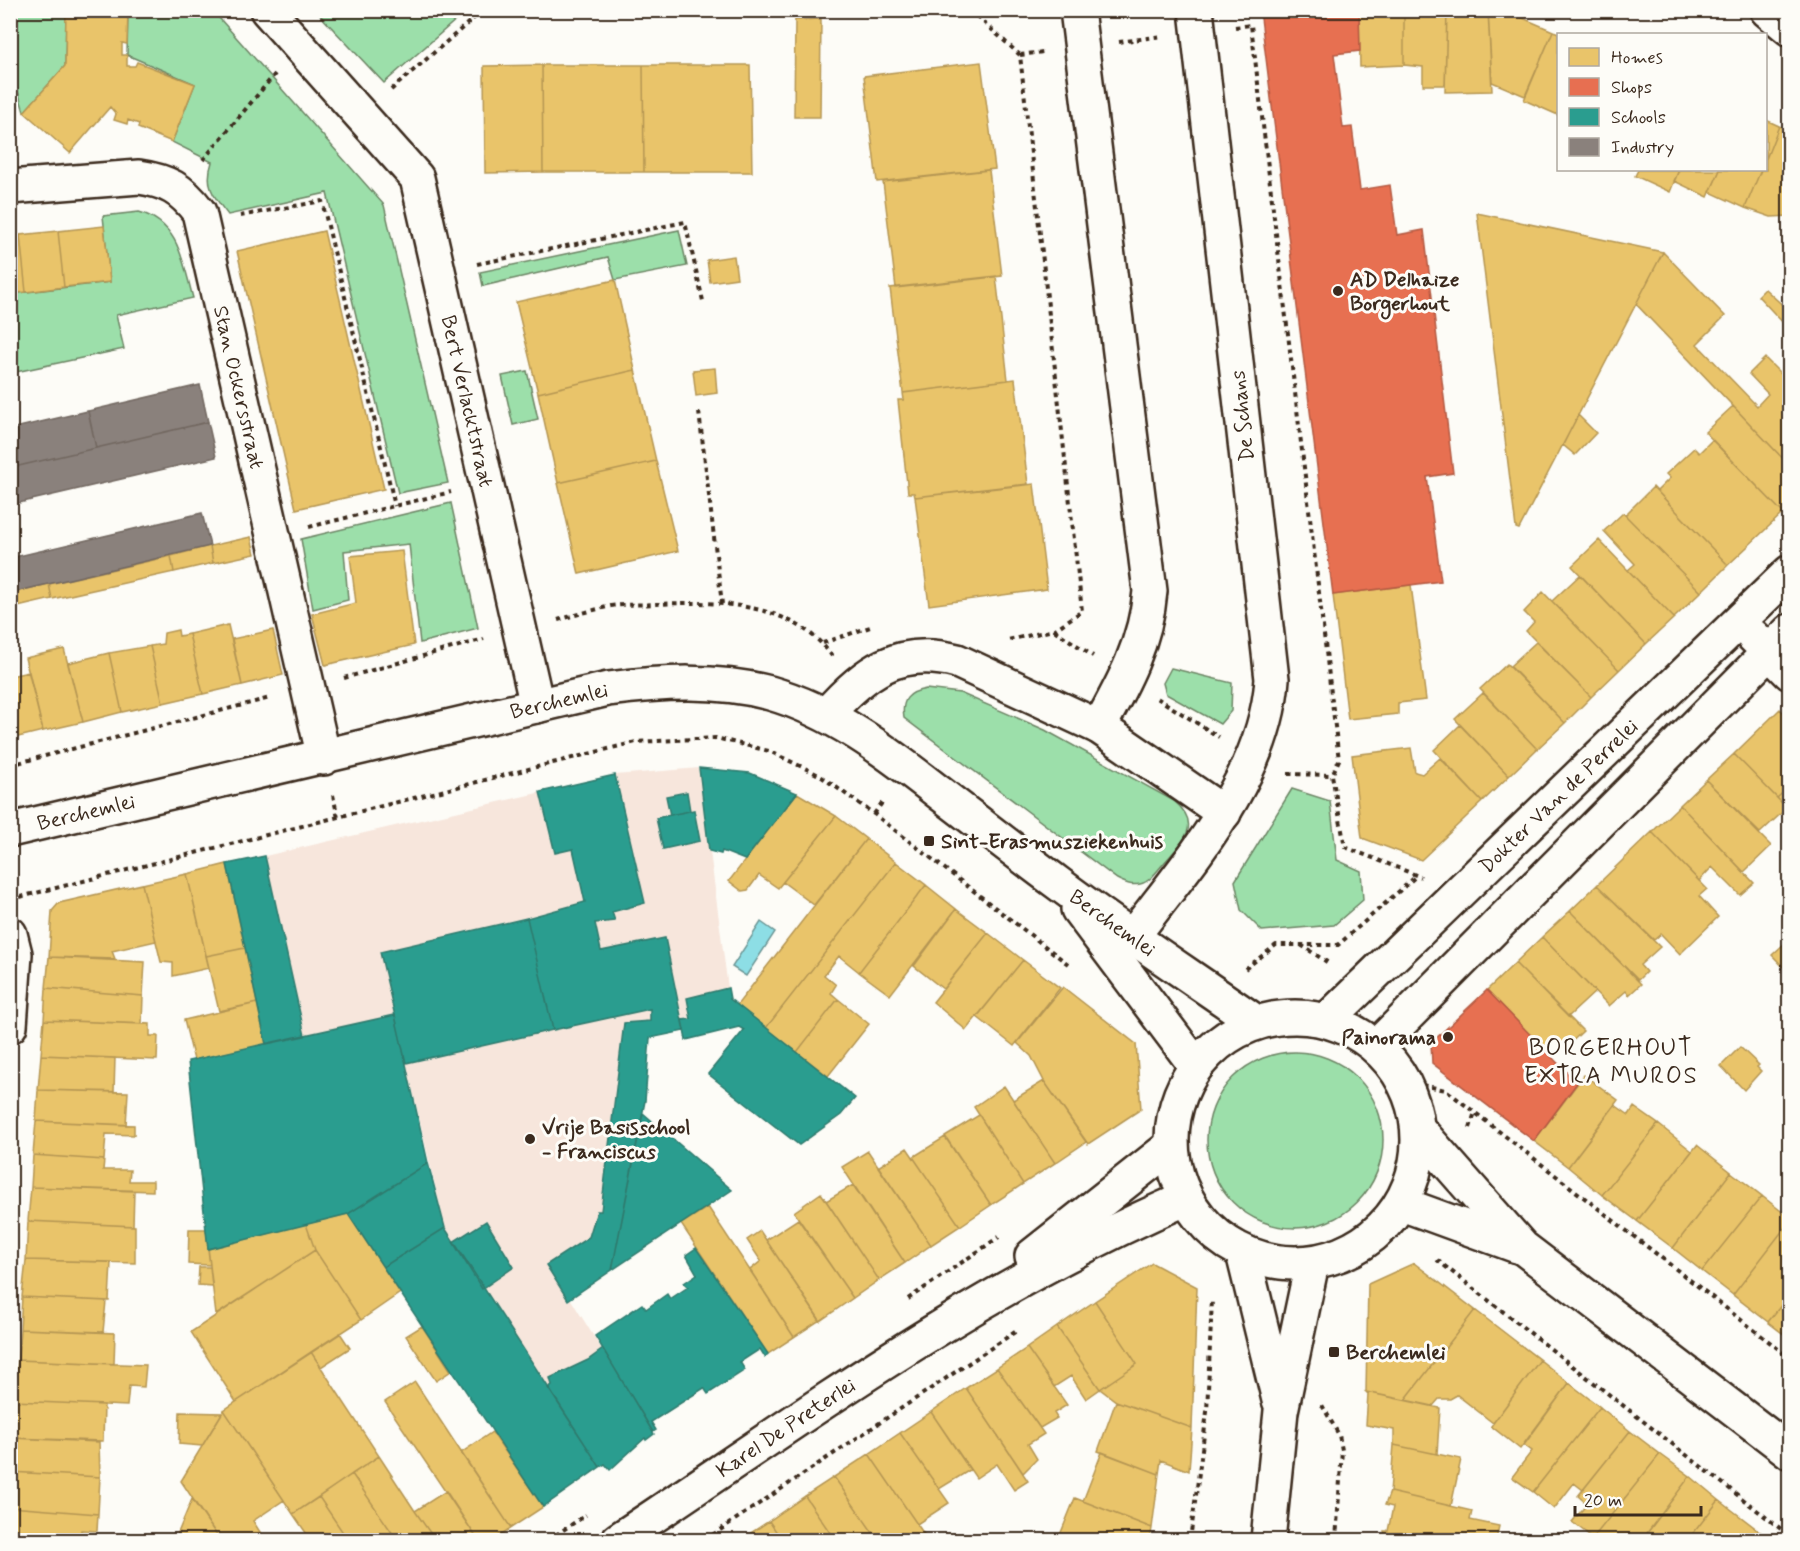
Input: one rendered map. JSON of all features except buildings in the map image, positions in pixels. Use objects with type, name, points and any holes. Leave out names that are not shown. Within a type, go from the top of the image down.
[{"type":"street","name":"Bert Verlacktstraat","points":[[267,10],[417,178],[537,706]]},
{"type":"street","points":[[1077,10],[1150,591],[1144,633],[1126,678],[1099,727]]},
{"type":"street","points":[[1767,10],[1790,29]]},
{"type":"street","name":"De Schans","points":[[1133,936],[1224,813],[1262,730],[1269,709],[1272,679],[1197,21]]},
{"type":"street","points":[[10,188],[139,177],[160,180],[179,188]]},
{"type":"street","name":"Stan Ockersstraat","points":[[179,188],[199,212],[204,223],[324,758]]},
{"type":"street","name":"Dokter Van de Perrelei","points":[[1327,1020],[1790,572]]},
{"type":"street","points":[[1382,1041],[1782,652],[1739,621]]},
{"type":"street","points":[[827,714],[854,684],[898,660],[915,655],[935,656],[957,661],[1099,727],[1224,813]]},
{"type":"street","name":"Berchemlei","points":[[10,830],[324,758],[608,689],[688,682],[770,693],[827,714],[908,768],[1061,886],[1256,1022]]},
{"type":"street","name":"Berchemlei","points":[[1061,886],[1196,1066]]},
{"type":"street","points":[[10,934],[15,954],[10,1026]]},
{"type":"street","points":[[1426,1138],[1402,1204],[1378,1233],[1347,1253],[1312,1263],[1276,1263],[1243,1253],[1206,1226],[1185,1199],[1177,1178],[1171,1146],[1173,1117],[1181,1090],[1196,1066],[1222,1039],[1256,1022],[1292,1016],[1327,1020],[1382,1041],[1412,1099],[1426,1138],[1522,1248],[1790,1452]]},
{"type":"street","name":"Karel De Preterlei","points":[[618,1540],[955,1316],[1171,1146]]},
{"type":"street","name":"Karel De Preterlei","points":[[955,1316],[1111,1230],[1185,1199]]},
{"type":"street","points":[[1402,1204],[1522,1248]]},
{"type":"street","points":[[1243,1253],[1281,1411]]},
{"type":"street","points":[[1268,1540],[1281,1411],[1312,1263]]},
{"type":"path","points":[[362,115],[482,12],[750,10]]},
{"type":"path","points":[[970,10],[1020,55],[1082,611],[1053,630],[1004,640]]},
{"type":"path","points":[[1020,55],[1082,47],[1197,21],[1251,25],[1339,760],[1332,775]]},
{"type":"path","points":[[179,188],[298,45]]},
{"type":"path","points":[[204,223],[322,201],[395,506]]},
{"type":"path","points":[[438,272],[686,222],[703,302]]},
{"type":"path","points":[[699,412],[722,604]]},
{"type":"path","points":[[274,536],[486,483]]},
{"type":"path","points":[[10,765],[613,606],[701,602],[765,610],[800,625],[823,644],[854,684]]},
{"type":"path","points":[[823,644],[884,624]]},
{"type":"path","points":[[10,899],[636,742],[716,738],[769,751],[819,775],[874,814],[1069,965]]},
{"type":"path","points":[[1213,993],[1276,945],[1338,945],[1417,876]]},
{"type":"path","points":[[1382,1041],[1407,1058],[1422,1085],[1431,1115],[1426,1138]]},
{"type":"path","points":[[1422,1085],[1446,1089],[1790,1358]]},
{"type":"path","points":[[1432,1256],[1790,1536]]},
{"type":"path","points":[[1190,1540],[1208,1412],[1211,1290]]},
{"type":"path","points":[[705,1540],[1028,1324]]},
{"type":"path","points":[[1318,1394],[1338,1435],[1342,1450],[1336,1540]]},
{"type":"shaded area","name":"Vrije Basisschool - Franciscus","points":[[699,768],[728,988],[687,998],[691,1019],[682,1020],[684,1031],[650,1038],[645,1101],[612,1270],[570,1298],[654,1434],[646,1440],[645,1438],[610,1470],[605,1464],[600,1467],[445,1228],[395,1016],[305,1036],[265,856],[615,775]]},
{"type":"green space","points":[[10,11],[66,11],[65,66],[24,112],[11,67]]},
{"type":"green space","points":[[128,11],[213,11],[384,205],[448,483],[398,493],[327,193],[228,215],[215,197],[210,185],[212,162],[172,142],[195,84],[127,55]]},
{"type":"green space","points":[[316,11],[466,11],[384,83]]},
{"type":"green space","points":[[139,212],[152,217],[171,235],[182,258],[193,298],[116,315],[124,349],[11,373],[10,294],[110,282],[103,216]]},
{"type":"green space","points":[[679,230],[687,266],[615,280],[608,257],[483,286],[480,272]]},
{"type":"green space","points":[[527,371],[538,419],[513,425],[502,376]]},
{"type":"green space","points":[[451,503],[478,628],[420,643],[409,544],[344,551],[348,600],[313,609],[301,539]]},
{"type":"green space","points":[[1171,668],[1232,683],[1231,711],[1220,724],[1166,694],[1163,683]]},
{"type":"green space","points":[[926,689],[960,693],[1045,730],[1174,801],[1187,818],[1189,825],[1187,833],[1178,847],[1147,881],[1134,885],[1117,879],[904,718],[903,712],[907,698],[915,692]]},
{"type":"green space","points":[[1292,789],[1330,801],[1337,860],[1361,871],[1363,900],[1334,925],[1262,931],[1241,910],[1235,881]]},
{"type":"green space","points":[[1295,1052],[1312,1053],[1329,1058],[1357,1078],[1377,1106],[1382,1123],[1382,1157],[1377,1174],[1357,1202],[1329,1222],[1312,1227],[1295,1228],[1278,1227],[1261,1222],[1233,1202],[1213,1174],[1208,1157],[1207,1140],[1208,1123],[1213,1106],[1233,1078],[1261,1058],[1278,1053]]},
{"type":"water","points":[[761,922],[775,932],[746,976],[732,967]]},
{"type":"place","name":"AD Delhaize Borgerhout","points":[[1338,291]]},
{"type":"place","name":"Sint-Erasmusziekenhuis","points":[[929,841]]},
{"type":"place","name":"Painorama","points":[[1448,1037]]},
{"type":"place","name":"Vrije Basisschool - Franciscus","points":[[530,1139]]},
{"type":"place","name":"Berchemlei","points":[[1334,1352]]},
{"type":"district","name":"BORGERHOUT EXTRA MUROS","points":[[1611,1061]]}]
